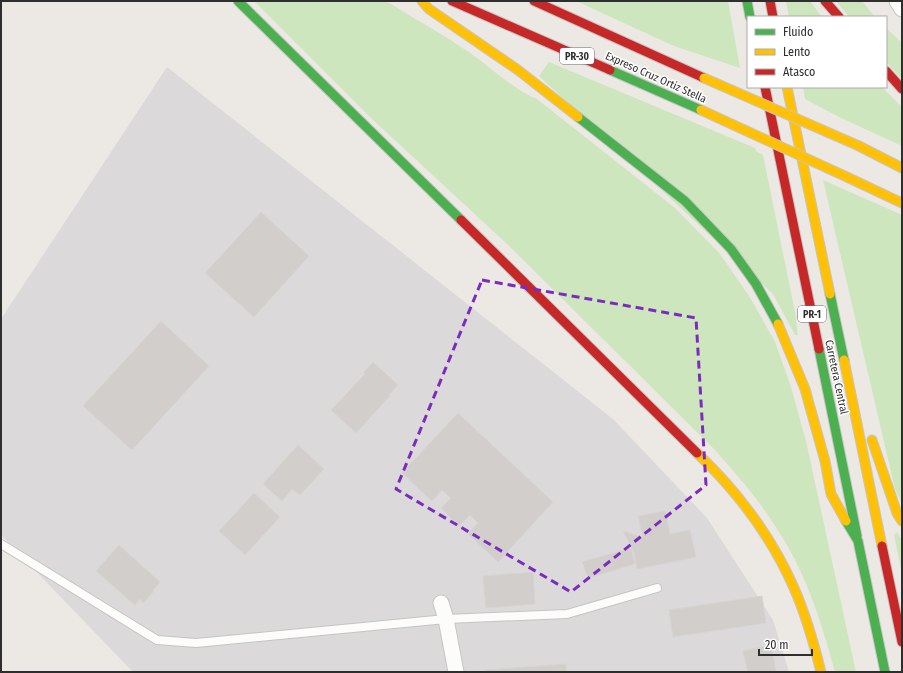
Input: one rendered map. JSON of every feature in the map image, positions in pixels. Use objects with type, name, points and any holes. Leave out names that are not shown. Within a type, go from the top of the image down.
[{"type":"main road","points":[[238,1],[721,476],[783,564],[804,612],[821,672]]},
{"type":"main road","points":[[422,1],[429,9],[518,70],[685,201],[731,249],[756,284],[779,325],[789,347],[805,389],[825,461],[831,494],[858,541]]},
{"type":"main road","name":"Expreso Cruz Ortiz Stella","points":[[452,1],[701,110],[902,202]]},
{"type":"main road","name":"Expreso Cruz Ortiz Stella","points":[[534,1],[859,146],[902,168]]},
{"type":"main road","points":[[747,1],[750,16]]},
{"type":"main road","points":[[770,1],[773,16]]},
{"type":"main road","points":[[826,1],[838,16]]},
{"type":"main road","points":[[887,72],[902,89]]},
{"type":"main road","name":"Carretera Central","points":[[765,88],[885,672]]},
{"type":"main road","name":"Carretera Central","points":[[787,88],[902,642]]},
{"type":"main road","points":[[844,360],[897,512],[902,521]]},
{"type":"street","points":[[441,603],[446,619],[456,672]]},
{"type":"lane","points":[[1,544],[157,640],[196,643],[446,619],[567,614],[657,588]]},
{"type":"highlighted area","points":[[482,280],[696,318],[706,485],[571,592],[396,489]]},
{"type":"shaded area","points":[[167,67],[613,419],[707,518],[773,620],[789,672],[133,672],[1,535],[1,319]]},
{"type":"green space","points":[[254,1],[384,1],[389,3],[452,41],[512,85],[537,99],[675,208],[720,254],[751,299],[775,342],[791,387],[806,441],[856,672],[835,672],[824,633],[810,594],[794,558],[760,503],[714,449],[507,244],[371,118]]},
{"type":"green space","points":[[576,1],[728,1],[740,68],[674,46]]},
{"type":"green space","points":[[786,1],[810,1],[821,16],[789,16]]},
{"type":"green space","points":[[836,1],[862,1],[874,16],[848,16]]},
{"type":"green space","points":[[887,29],[902,43],[902,79],[887,63]]},
{"type":"green space","points":[[549,62],[755,148],[756,151],[763,155],[795,312],[798,335],[795,335],[773,294],[539,76]]},
{"type":"green space","points":[[803,88],[883,88],[902,107],[902,146],[841,118],[805,99]]},
{"type":"green space","points":[[823,180],[902,215],[902,504],[895,489]]},
{"type":"green space","points":[[897,532],[902,540],[902,574],[894,535]]},
{"type":"building","points":[[261,212],[309,256],[254,317],[205,273]]},
{"type":"building","points":[[161,321],[209,366],[132,450],[83,406]]},
{"type":"building","points":[[373,362],[398,385],[389,395],[390,396],[356,433],[331,410],[365,374],[364,372]]},
{"type":"building","points":[[458,413],[553,502],[498,562],[468,534],[478,523],[470,515],[459,526],[441,508],[451,498],[442,490],[432,501],[402,473]]},
{"type":"building","points":[[298,445],[324,469],[300,495],[292,489],[282,501],[263,484]]},
{"type":"building","points":[[254,493],[280,517],[245,555],[219,531]]},
{"type":"building","points":[[665,511],[670,534],[690,530],[696,557],[637,569],[634,552],[623,531],[643,538],[638,516]]},
{"type":"building","points":[[119,545],[160,582],[143,603],[140,599],[135,605],[96,571]]},
{"type":"building","points":[[631,548],[635,564],[588,578],[582,562]]},
{"type":"building","points":[[533,572],[535,604],[486,608],[483,576]]},
{"type":"building","points":[[762,596],[766,623],[673,637],[669,610]]},
{"type":"building","points":[[771,645],[776,672],[748,672],[743,651]]},
{"type":"building","points":[[566,664],[566,672],[485,672],[485,670]]},
{"type":"traffic: fast","points":[[238,1],[461,220]]},
{"type":"traffic: fast","points":[[747,1],[750,16]]},
{"type":"traffic: fast","points":[[610,70],[701,110]]},
{"type":"traffic: fast","points":[[578,117],[685,201],[731,249],[756,284],[778,324]]},
{"type":"traffic: fast","points":[[830,294],[844,360]]},
{"type":"traffic: fast","points":[[819,349],[857,536]]},
{"type":"traffic: fast","points":[[846,521],[858,541],[885,672]]},
{"type":"traffic: slow","points":[[422,1],[429,9],[518,70],[578,117]]},
{"type":"traffic: slow","points":[[704,78],[859,146]]},
{"type":"traffic: slow","points":[[787,88],[830,294]]},
{"type":"traffic: slow","points":[[701,110],[849,178]]},
{"type":"traffic: slow","points":[[859,146],[902,168]]},
{"type":"traffic: slow","points":[[849,178],[902,203]]},
{"type":"traffic: slow","points":[[778,324],[805,389],[825,461],[831,494],[846,521]]},
{"type":"traffic: slow","points":[[844,360],[882,546]]},
{"type":"traffic: slow","points":[[872,440],[897,513],[902,521]]},
{"type":"traffic: slow","points":[[697,453],[739,499],[764,533],[775,551],[794,588],[802,609],[813,640],[821,672]]},
{"type":"traffic: jam","points":[[452,1],[610,70]]},
{"type":"traffic: jam","points":[[534,1],[704,78]]},
{"type":"traffic: jam","points":[[770,1],[773,16]]},
{"type":"traffic: jam","points":[[825,1],[838,16]]},
{"type":"traffic: jam","points":[[887,72],[902,89]]},
{"type":"traffic: jam","points":[[765,88],[819,349]]},
{"type":"traffic: jam","points":[[461,220],[697,453]]},
{"type":"traffic: jam","points":[[882,546],[902,642]]}]
